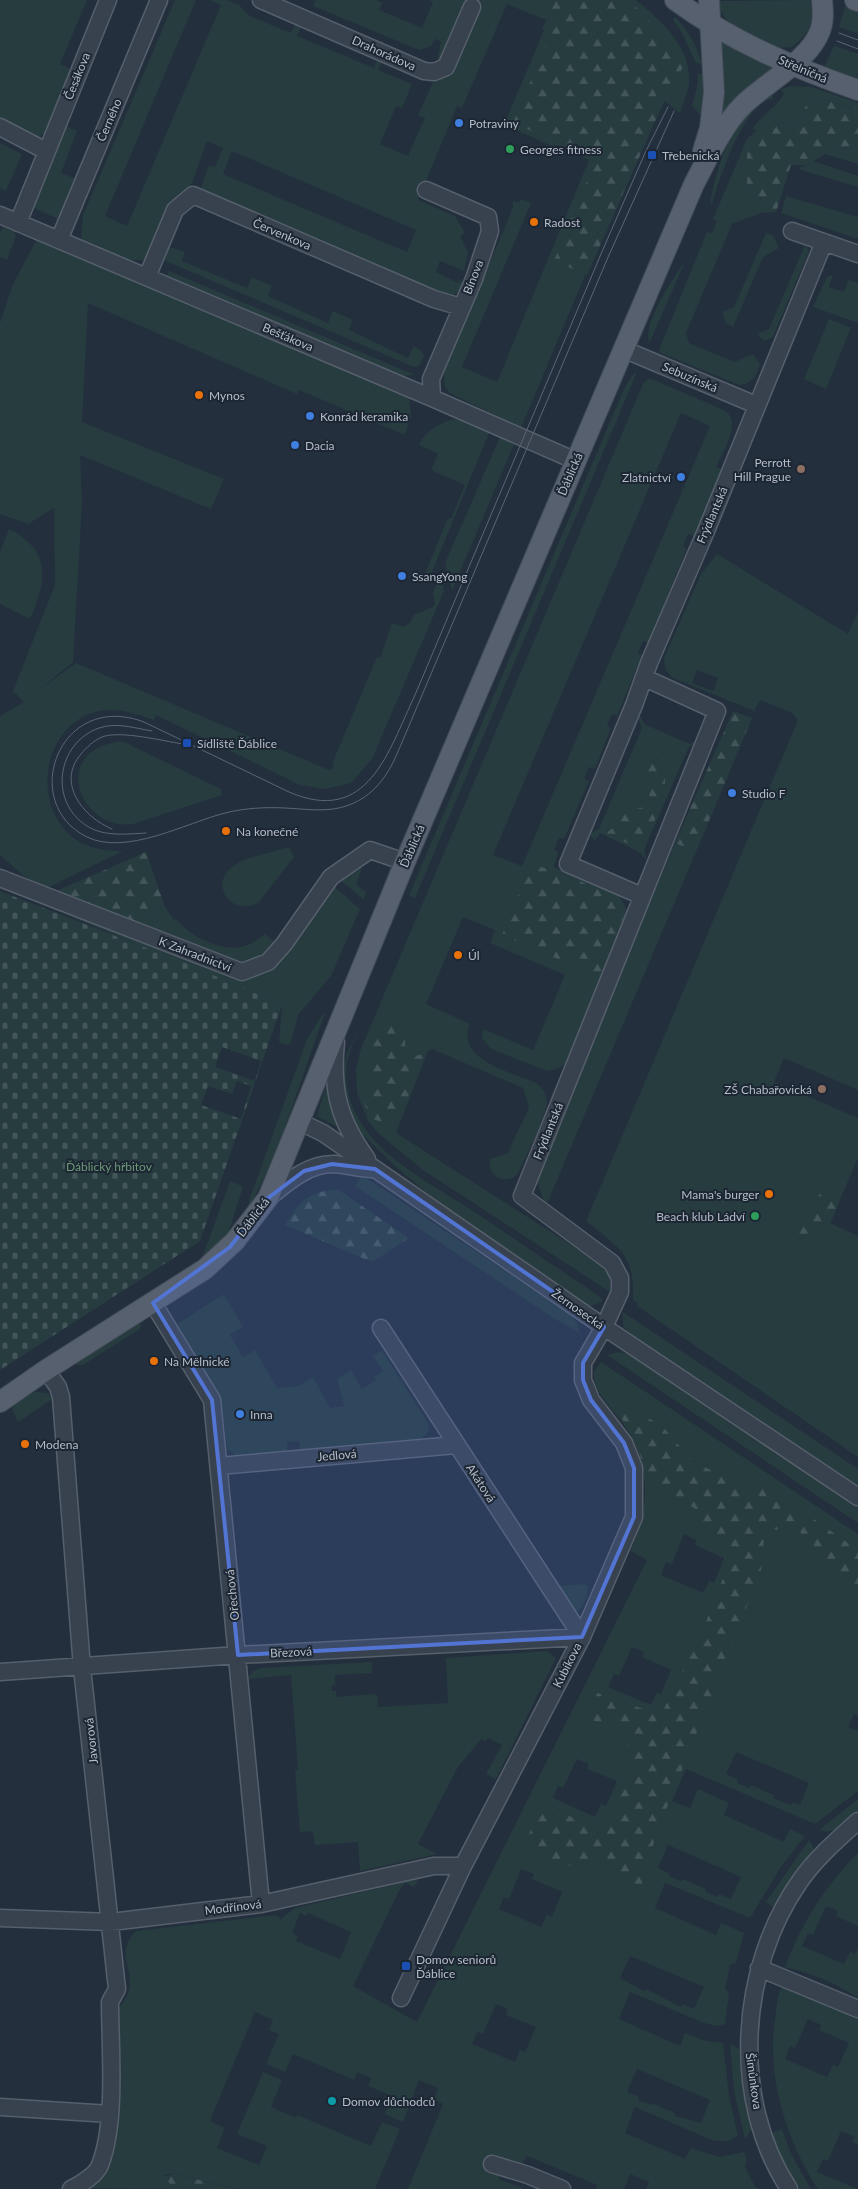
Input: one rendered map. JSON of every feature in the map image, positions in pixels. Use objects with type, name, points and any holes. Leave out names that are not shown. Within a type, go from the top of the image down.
[{"type":"main road","name":"Střelničná","points":[[676,0],[750,46],[791,65],[858,90]]},
{"type":"main road","points":[[694,184],[710,128],[714,92],[709,0]]},
{"type":"main road","points":[[694,184],[721,135],[742,105],[791,65],[815,41],[821,30],[822,0]]},
{"type":"main road","name":"Ďáblická","points":[[0,1402],[215,1260],[235,1241],[268,1198],[405,862],[694,184]]},
{"type":"street","name":"Česákova","points":[[18,223],[108,0]]},
{"type":"street","name":"Černého","points":[[59,240],[159,0]]},
{"type":"street","name":"Drahorádova","points":[[262,0],[424,71],[434,72],[446,68],[472,7]]},
{"type":"street","points":[[0,127],[46,151]]},
{"type":"street","name":"Bínova","points":[[426,190],[488,217],[490,231],[474,279],[431,379],[432,398]]},
{"type":"street","name":"Červenkova","points":[[147,277],[175,210],[193,195],[434,299],[461,308]]},
{"type":"street","name":"Bešťákova","points":[[0,215],[576,461]]},
{"type":"street","points":[[792,231],[858,254]]},
{"type":"street","name":"Frýdlantská","points":[[642,896],[568,864],[756,405],[778,359],[824,242]]},
{"type":"street","name":"Sebuzínská","points":[[623,349],[756,405]]},
{"type":"street","name":"Frýdlantská","points":[[604,1327],[620,1292],[620,1278],[612,1263],[522,1196],[619,960],[642,896],[717,711],[644,678]]},
{"type":"street","name":"K Zahradnictví","points":[[0,878],[242,972],[268,962],[284,944],[331,877],[370,850],[405,862]]},
{"type":"street","points":[[337,1030],[334,1062],[335,1090],[339,1110],[349,1133],[375,1169]]},
{"type":"street","name":"Žernosecká","points":[[298,1121],[323,1133],[604,1327],[858,1497]]},
{"type":"street","points":[[268,1198],[295,1177],[315,1167],[332,1164],[375,1169]]},
{"type":"street","name":"Ořechová","points":[[152,1303],[212,1400],[238,1655],[260,1904]]},
{"type":"street","name":"Kubíkova","points":[[401,1998],[464,1866],[582,1637],[634,1517],[634,1468],[624,1443],[592,1400],[582,1380],[583,1363],[604,1327]]},
{"type":"street","name":"Akátová","points":[[381,1328],[582,1637]]},
{"type":"street","name":"Javorová","points":[[46,1370],[58,1387],[61,1397],[82,1668],[117,1989],[110,2002],[110,2114],[100,2167],[79,2186],[71,2189]]},
{"type":"street","name":"Jedlová","points":[[219,1466],[456,1445]]},
{"type":"street","name":"Březová","points":[[0,1672],[82,1668],[238,1655],[582,1637]]},
{"type":"street","name":"Šimůnkova","points":[[789,2189],[764,2137],[753,2087],[748,2035],[759,1968],[769,1939],[800,1881],[830,1847],[858,1821]]},
{"type":"street","name":"Modřínová","points":[[0,1918],[111,1922],[260,1904],[434,1866],[464,1866]]},
{"type":"street","points":[[759,1968],[858,2009]]},
{"type":"street","points":[[0,2107],[110,2114]]},
{"type":"street","points":[[492,2164],[528,2175],[562,2189]]},
{"type":"highlighted area","points":[[332,1164],[375,1169],[604,1327],[583,1363],[583,1380],[591,1400],[624,1443],[634,1468],[634,1517],[582,1637],[238,1655],[212,1400],[153,1303],[230,1247],[268,1198],[304,1171]]},
{"type":"green space","points":[[0,0],[87,0],[60,64],[74,71],[48,131],[38,137],[29,137],[0,119]]},
{"type":"green space","points":[[175,0],[196,0],[105,216],[127,226],[221,5],[210,0],[227,0],[239,5],[250,16],[291,33],[296,22],[302,25],[297,36],[374,68],[378,57],[383,59],[378,70],[412,84],[402,108],[396,106],[380,144],[408,156],[425,118],[418,115],[434,80],[441,41],[435,39],[431,46],[419,50],[313,6],[316,0],[376,0],[382,3],[379,10],[422,28],[433,2],[429,0],[636,0],[657,18],[675,39],[687,63],[689,76],[688,90],[680,113],[651,91],[609,218],[521,428],[450,393],[445,387],[444,370],[513,208],[513,201],[519,203],[521,199],[531,203],[462,367],[497,382],[589,160],[560,146],[555,145],[554,147],[504,125],[544,30],[542,29],[546,20],[507,4],[462,108],[457,106],[418,200],[455,216],[465,233],[460,236],[468,253],[464,271],[440,261],[436,272],[458,283],[460,279],[464,286],[455,294],[450,296],[443,295],[208,196],[201,187],[209,165],[215,167],[223,148],[207,141],[192,183],[144,260],[130,261],[81,241],[83,215]],"holes":[[[232,151],[416,230],[407,252],[223,174]]]},
{"type":"green space","points":[[534,0],[629,0],[675,48],[683,67],[662,106],[587,275],[554,261],[596,159],[513,123],[554,26]]},
{"type":"green space","points":[[810,0],[812,14],[807,32],[792,47],[777,48],[730,24],[721,12],[718,1]]},
{"type":"green space","points":[[845,6],[858,11],[858,34],[839,27]]},
{"type":"green space","points":[[675,17],[692,39],[702,64],[696,63],[681,31],[673,20]]},
{"type":"green space","points":[[719,41],[724,41],[772,65],[772,70],[722,116]]},
{"type":"green space","points":[[836,42],[835,46],[858,54],[858,78],[824,67]]},
{"type":"green space","points":[[704,73],[705,94],[701,116],[692,106],[698,83],[697,74]]},
{"type":"green space","points":[[792,86],[812,87],[858,103],[858,109],[812,97],[793,129],[772,117],[757,131],[752,129],[784,94],[781,89]]},
{"type":"green space","points":[[773,92],[773,99],[762,103],[752,113],[743,127],[734,143],[712,204],[710,203],[718,169],[729,141],[747,116]]},
{"type":"green space","points":[[811,97],[858,109],[858,149],[836,148],[806,165],[791,165],[776,212],[747,188],[747,139],[772,117],[793,129]]},
{"type":"green space","points":[[66,126],[77,131],[61,173],[74,178],[58,219],[34,208],[35,201]]},
{"type":"green space","points":[[747,139],[747,188],[776,212],[761,213],[732,224],[686,333],[689,343],[735,362],[753,354],[760,364],[757,372],[751,381],[739,385],[661,353],[659,350],[707,232],[712,233],[717,221],[713,219]]},
{"type":"green space","points":[[0,143],[22,154],[6,191],[0,188]]},
{"type":"green space","points":[[836,148],[858,149],[858,164],[825,154]]},
{"type":"green space","points":[[813,161],[858,176],[858,187],[798,169]]},
{"type":"green space","points":[[786,196],[858,217],[858,239],[781,213]]},
{"type":"green space","points":[[4,225],[13,230],[16,236],[7,260],[0,257],[0,233]]},
{"type":"green space","points":[[766,233],[773,235],[779,248],[763,257],[733,327],[726,323],[722,312],[734,307]]},
{"type":"green space","points":[[37,239],[409,397],[411,416],[405,435],[299,390],[297,394],[88,303],[82,422],[224,479],[211,509],[80,455],[82,502],[73,662],[39,690],[76,663],[329,770],[334,765],[332,764],[377,657],[380,658],[392,623],[404,627],[410,623],[414,615],[433,607],[435,604],[433,593],[440,575],[444,591],[372,759],[351,783],[324,789],[300,785],[156,715],[154,720],[127,712],[109,710],[91,713],[76,721],[64,732],[55,746],[50,762],[47,779],[49,797],[54,813],[67,832],[81,843],[100,849],[123,851],[45,889],[24,876],[0,855],[0,716],[24,702],[13,691],[55,585],[54,508],[28,524],[0,514],[0,323],[13,284]]},
{"type":"green space","points":[[805,245],[809,251],[773,337],[764,341],[757,334],[769,329]]},
{"type":"green space","points":[[169,247],[185,252],[182,261],[247,288],[252,277],[272,286],[268,296],[328,323],[333,311],[353,320],[349,330],[408,358],[414,346],[424,356],[419,366],[414,367],[161,259]]},
{"type":"green space","points":[[682,265],[649,344],[648,335],[654,314]]},
{"type":"green space","points":[[169,271],[415,375],[402,376],[166,278]]},
{"type":"green space","points":[[833,275],[829,287],[844,292],[848,280],[858,283],[858,323],[813,307],[827,277]]},
{"type":"green space","points":[[829,319],[851,328],[826,389],[804,379]]},
{"type":"green space","points":[[637,372],[415,898],[409,895],[624,389],[632,376]]},
{"type":"green space","points":[[649,378],[724,410],[732,422],[732,429],[727,445],[716,467],[722,469],[694,536],[688,534],[683,546],[687,548],[648,643],[643,641],[638,653],[642,655],[617,716],[612,714],[607,726],[611,728],[595,769],[589,767],[584,779],[589,781],[564,839],[559,838],[554,850],[558,852],[554,867],[619,895],[627,910],[626,920],[565,1064],[557,1069],[547,1071],[491,1049],[482,1038],[483,1029],[533,1050],[565,975],[490,943],[495,930],[463,917],[426,1004],[470,1024],[468,1036],[470,1047],[478,1056],[500,1069],[534,1082],[544,1092],[547,1101],[544,1116],[517,1175],[506,1179],[497,1177],[491,1170],[490,1159],[508,1153],[524,1119],[529,1107],[523,1088],[432,1049],[428,1051],[396,1133],[601,1264],[610,1277],[610,1292],[423,1170],[378,1133],[368,1121],[357,1093],[356,1071],[360,1051],[643,384]],"holes":[[[681,413],[710,426],[522,866],[493,855]]]},
{"type":"green space","points":[[456,418],[489,433],[427,584],[424,576],[448,518],[451,519],[465,485],[431,470],[438,454],[419,445],[430,431]]},
{"type":"green space","points":[[500,437],[515,442],[452,591],[445,563]]},
{"type":"green space","points":[[9,529],[33,547],[39,557],[42,568],[40,592],[30,619],[0,604],[0,552]]},
{"type":"green space","points":[[717,554],[848,634],[858,611],[858,1090],[784,1058],[774,1082],[858,1118],[858,1158],[830,1223],[858,1236],[858,1457],[637,1306],[638,1304],[633,1300],[631,1272],[623,1253],[608,1238],[586,1221],[798,720],[792,713],[760,700],[754,711],[673,678],[665,669],[664,658],[701,574]],"holes":[[[697,670],[718,678],[713,691],[692,683]]]},
{"type":"green space","points":[[733,711],[752,718],[696,852],[675,843]]},
{"type":"green space","points":[[639,713],[644,724],[690,744],[698,740],[699,742],[689,747],[644,850],[647,862],[641,853],[600,833],[595,841],[589,834],[599,829],[642,728],[637,714]]},
{"type":"green space","points":[[122,741],[221,789],[222,795],[133,824],[114,823],[98,816],[86,804],[80,789],[79,773],[85,759],[99,747]]},
{"type":"green space","points":[[657,752],[662,755],[665,769],[664,793],[657,815],[641,850],[606,833],[619,824],[624,812],[644,807],[650,799],[646,767],[651,757]]},
{"type":"green space","points":[[675,843],[696,852],[546,1206],[537,1182],[542,1160]]},
{"type":"green space","points":[[289,847],[294,857],[259,902],[249,906],[241,906],[227,898],[223,891],[222,883],[225,875],[231,868],[244,860]]},
{"type":"green space","points":[[146,852],[165,907],[138,923],[54,892]]},
{"type":"green space","points":[[357,866],[362,868],[356,885],[366,892],[364,900],[338,878]]},
{"type":"green space","points":[[536,866],[559,871],[618,899],[625,913],[597,980],[569,964],[502,935],[526,875]]},
{"type":"green space","points":[[0,881],[251,975],[331,884],[360,909],[331,976],[298,1015],[291,1043],[287,1045],[279,1042],[282,1005],[0,887]]},
{"type":"green space","name":"Ďáblický hřbitov","points":[[0,891],[190,965],[282,1005],[200,1241],[0,1370]],"holes":[[[222,1047],[261,1061],[255,1081],[215,1067]],[[237,1081],[251,1086],[241,1119],[201,1105],[208,1086],[232,1094]]]},
{"type":"green space","points":[[165,907],[174,920],[176,919],[190,932],[217,945],[236,948],[245,946],[265,934],[277,944],[264,959],[243,964],[138,923]]},
{"type":"green space","points":[[369,1007],[350,1050],[346,1076],[350,1099],[359,1119],[372,1137],[406,1168],[587,1287],[603,1301],[591,1306],[583,1304],[450,1212],[395,1166],[356,1128],[350,1118],[341,1078],[347,1053]]},
{"type":"green space","points":[[325,1013],[281,1138],[248,1210],[249,1201],[307,1039]]},
{"type":"green space","points":[[404,1023],[406,1059],[425,1053],[397,1126],[372,1119],[365,1105],[374,1074],[365,1067],[377,1028]]},
{"type":"green space","points":[[327,1083],[329,1084],[341,1129],[317,1116]]},
{"type":"green space","points":[[362,1175],[572,1316],[580,1333],[555,1319],[355,1186]]},
{"type":"green space","points":[[230,1181],[242,1186],[242,1190],[227,1237],[202,1258]]},
{"type":"green space","points":[[337,1189],[409,1238],[372,1262],[285,1225],[295,1210],[306,1199],[327,1190]]},
{"type":"green space","points":[[819,1194],[839,1203],[830,1224],[812,1231],[807,1244],[796,1232],[813,1219]]},
{"type":"green space","points":[[224,1294],[243,1327],[230,1335],[243,1357],[255,1350],[277,1388],[298,1386],[313,1377],[330,1408],[344,1406],[337,1379],[351,1370],[362,1389],[376,1380],[374,1377],[383,1371],[373,1356],[382,1350],[428,1423],[429,1429],[426,1434],[416,1441],[300,1451],[299,1441],[287,1442],[287,1452],[236,1457],[227,1448],[221,1399],[177,1324]]},
{"type":"green space","points":[[623,1312],[858,1469],[858,1487],[630,1334],[623,1325]]},
{"type":"green space","points":[[138,1322],[141,1324],[140,1329],[83,1365],[77,1365],[77,1362]]},
{"type":"green space","points":[[618,1352],[630,1354],[858,1505],[858,1523],[607,1355]]},
{"type":"green space","points":[[601,1362],[858,1534],[858,1716],[854,1714],[848,1727],[858,1731],[858,1791],[815,1824],[686,1769],[672,1801],[690,1808],[698,1789],[729,1803],[724,1815],[784,1842],[790,1829],[805,1836],[781,1867],[750,1918],[665,1883],[655,1908],[716,1935],[721,1923],[744,1933],[736,1963],[730,1965],[725,1989],[729,1993],[725,2024],[717,2026],[704,2023],[630,1992],[619,2019],[680,2046],[685,2033],[706,2041],[723,2043],[729,2095],[738,2136],[728,2141],[714,2141],[635,2107],[625,2133],[685,2159],[691,2148],[720,2157],[744,2152],[747,2160],[745,2167],[755,2187],[760,2189],[646,2189],[649,2182],[630,2174],[624,2189],[596,2189],[597,2185],[527,2156],[521,2166],[505,2163],[499,2179],[525,2189],[408,2189],[443,2104],[434,2099],[438,2088],[419,2080],[403,2122],[385,2114],[392,2096],[368,2086],[371,2078],[357,2072],[354,2080],[293,2054],[285,2072],[266,2064],[279,2034],[269,2030],[273,2020],[255,2012],[210,2121],[225,2128],[217,2148],[259,2165],[267,2146],[237,2134],[263,2072],[282,2080],[271,2107],[296,2118],[297,2115],[371,2146],[382,2122],[400,2129],[375,2189],[236,2189],[173,2173],[159,2177],[172,2175],[167,2180],[172,2189],[85,2188],[102,2167],[117,2011],[129,1990],[130,1982],[125,1953],[130,1939],[136,1931],[275,1915],[281,1919],[295,1908],[397,1884],[396,1882],[416,1877],[418,1881],[414,1887],[405,1883],[399,1891],[353,1986],[417,2022],[647,1560],[630,1551],[642,1517],[645,1500],[642,1466],[630,1433],[602,1397],[594,1379],[594,1372]],"holes":[[[684,1534],[696,1540],[695,1545],[724,1558],[714,1583],[709,1581],[703,1593],[661,1575],[666,1562],[672,1564]],[[632,1647],[644,1652],[642,1657],[671,1670],[661,1694],[657,1692],[651,1705],[608,1687],[614,1674],[619,1676]],[[736,1752],[809,1783],[800,1805],[792,1802],[791,1805],[773,1798],[774,1795],[751,1785],[749,1788],[737,1783],[738,1780],[726,1774]],[[577,1759],[589,1764],[587,1769],[617,1781],[606,1806],[601,1804],[595,1817],[553,1798],[558,1786],[563,1788]],[[668,1845],[741,1877],[731,1899],[719,1894],[718,1897],[705,1892],[706,1889],[683,1879],[681,1881],[669,1876],[669,1873],[658,1868]],[[521,1869],[534,1874],[532,1879],[562,1892],[552,1917],[547,1915],[541,1927],[499,1909],[504,1897],[509,1899]],[[300,1913],[306,1916],[308,1913],[351,1932],[340,1959],[296,1941],[298,1936],[292,1933]],[[630,1956],[704,1987],[694,2009],[683,2004],[681,2007],[646,1989],[644,1991],[620,1978]],[[496,2004],[508,2009],[506,2015],[536,2027],[525,2052],[520,2050],[515,2062],[472,2044],[478,2031],[483,2034]],[[637,2069],[710,2100],[701,2123],[675,2116],[675,2113],[652,2103],[651,2105],[638,2100],[639,2097],[627,2092]]]},
{"type":"green space","points":[[37,1392],[47,1393],[54,1398],[18,1422],[12,1409],[14,1405],[29,1394]]},
{"type":"green space","points":[[626,1404],[663,1427],[690,1458],[727,1480],[774,1491],[858,1550],[858,1588],[828,1562],[801,1533],[765,1528],[761,1570],[656,1835],[638,1898],[590,1858],[561,1869],[527,1838],[543,1804],[604,1832],[635,1765],[622,1726],[589,1720],[597,1693],[661,1715],[704,1627],[727,1568],[724,1552],[710,1536],[694,1508],[668,1491],[646,1488],[640,1454],[617,1409]]},
{"type":"green space","points":[[584,1584],[588,1586],[586,1597],[581,1608],[575,1613],[558,1586]]},
{"type":"green space","points":[[547,1651],[556,1658],[496,1779],[486,1774],[502,1745],[488,1738],[486,1741],[481,1739],[458,1767],[418,1844],[437,1854],[360,1871],[358,1842],[315,1845],[313,1831],[300,1832],[295,1771],[298,1770],[291,1675],[247,1679],[253,1671],[261,1668],[372,1662],[372,1673],[335,1675],[335,1685],[332,1685],[332,1691],[336,1691],[336,1697],[374,1694],[377,1695],[378,1707],[448,1703],[446,1658]]},
{"type":"green space","points":[[858,1799],[858,1813],[840,1828],[831,1831],[819,1830]]},
{"type":"green space","points":[[809,1840],[813,1846],[813,1853],[776,1909],[766,1902]]},
{"type":"green space","points":[[858,1853],[858,1926],[836,1916],[838,1911],[826,1906],[813,1935],[808,1933],[802,1946],[844,1964],[850,1952],[855,1954],[858,1947],[858,1998],[823,1979],[785,1967],[799,1935],[815,1906],[824,1892]]},
{"type":"green space","points":[[782,1986],[858,2018],[858,2145],[852,2142],[854,2137],[841,2131],[828,2161],[823,2159],[817,2172],[858,2189],[818,2189],[806,2170],[787,2127],[780,2104],[773,2058],[773,2035],[777,2002]],"holes":[[[808,2019],[821,2025],[819,2030],[849,2043],[838,2067],[833,2065],[827,2077],[785,2059],[790,2046],[795,2048]]]},
{"type":"green space","points":[[730,2043],[740,2050],[743,2058],[753,2121],[751,2131],[745,2139],[734,2091]]},
{"type":"green space","points":[[782,2129],[791,2154],[811,2189],[798,2189],[782,2163],[771,2133]]},
{"type":"green space","points":[[173,2173],[234,2189],[172,2189],[167,2179]]},
{"type":"tram line","points":[[839,33],[858,40]]},
{"type":"tram line","points":[[837,41],[858,49]]},
{"type":"tram line","points":[[668,107],[645,153],[601,254],[415,695],[384,760],[371,778],[356,791],[338,799],[316,800],[289,792],[144,722],[114,716],[90,722],[70,735],[58,755],[52,777],[55,800],[66,821],[87,837],[103,842],[120,843],[156,836],[225,813],[240,810],[255,808],[334,809],[358,801],[372,791],[384,778],[397,754],[609,255],[674,111]]},
{"type":"tram line","points":[[146,833],[108,833],[94,830],[87,826],[75,815],[67,802],[63,788],[63,773],[66,759],[74,746],[85,735],[99,728],[118,726],[152,731]]},
{"type":"tram line","points":[[112,829],[101,824],[91,816],[76,798],[71,776],[74,765],[81,754],[96,740],[110,735],[130,735],[183,744]]},
{"type":"place","name":"Potraviny","points":[[459,123]]},
{"type":"place","name":"Georges fitness","points":[[510,149]]},
{"type":"place","name":"Třebenická","points":[[652,155]]},
{"type":"place","name":"Radost","points":[[534,222]]},
{"type":"place","name":"Mynos","points":[[199,395]]},
{"type":"place","name":"Konrád keramika","points":[[310,416]]},
{"type":"place","name":"Dacia","points":[[295,445]]},
{"type":"place","name":"Perrott Hill Prague","points":[[801,469]]},
{"type":"place","name":"Zlatnictví","points":[[681,477]]},
{"type":"place","name":"SsangYong","points":[[402,576]]},
{"type":"place","name":"Sídliště Ďáblice","points":[[187,743]]},
{"type":"place","name":"Studio F","points":[[732,793]]},
{"type":"place","name":"Na konečné","points":[[226,831]]},
{"type":"place","name":"Úl","points":[[458,955]]},
{"type":"place","name":"ZŠ Chabařovická","points":[[822,1089]]},
{"type":"place","name":"Mama's burger","points":[[769,1194]]},
{"type":"place","name":"Beach klub Ládví","points":[[755,1216]]},
{"type":"place","name":"Na Mělnické","points":[[154,1361]]},
{"type":"place","name":"Inna","points":[[240,1414]]},
{"type":"place","name":"Modena","points":[[25,1444]]},
{"type":"place","name":"Domov seniorů Ďáblice","points":[[406,1966]]},
{"type":"place","name":"Domov důchodců","points":[[332,2101]]}]
